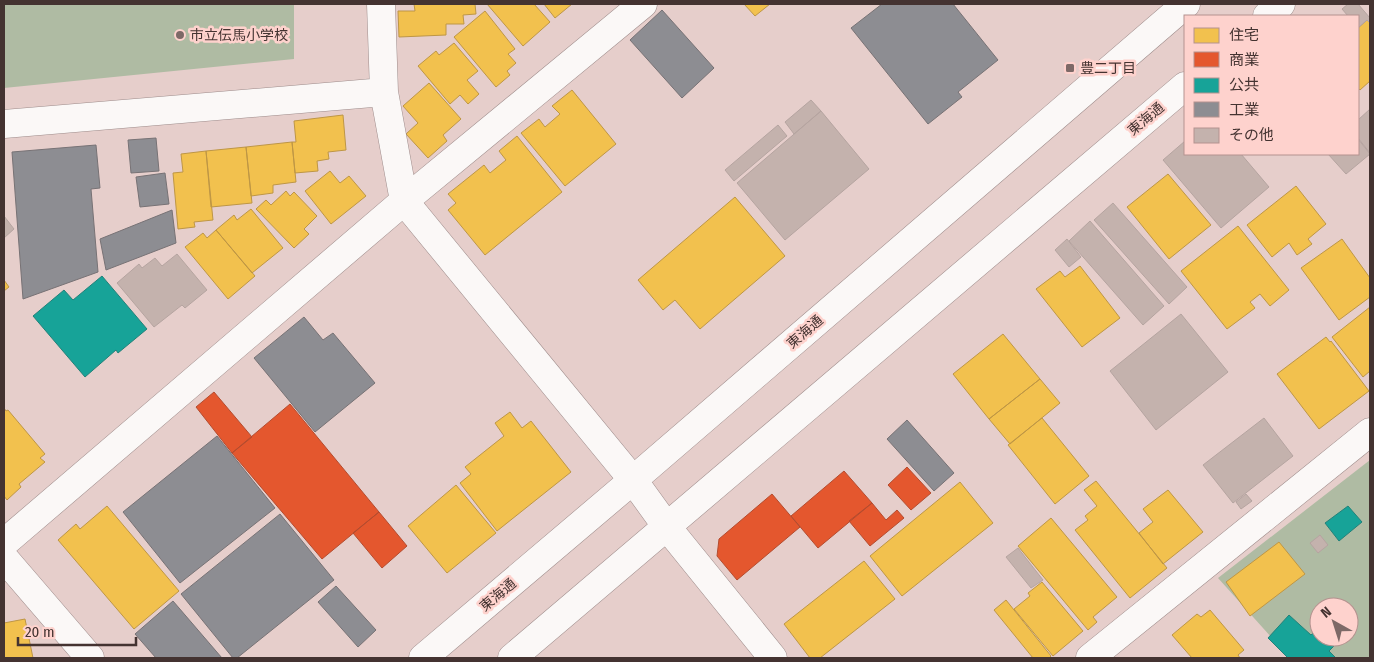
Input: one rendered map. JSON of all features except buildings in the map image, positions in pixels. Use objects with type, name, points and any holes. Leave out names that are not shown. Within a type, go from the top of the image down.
[{"type":"street","points":[[382,4],[384,92],[404,201],[633,480],[668,527],[773,658]]},
{"type":"street","points":[[4,543],[404,201],[644,4]]},
{"type":"street","name":"東海通","points":[[423,658],[633,480],[1186,4]]},
{"type":"street","points":[[1267,15],[1281,4]]},
{"type":"street","name":"東海通","points":[[512,658],[1184,87]]},
{"type":"street","points":[[4,124],[384,92]]},
{"type":"street","points":[[1090,658],[1370,432]]},
{"type":"street","points":[[4,558],[90,658]]},
{"type":"green space","name":"市立伝馬小学校","points":[[4,4],[294,4],[294,59],[4,88]]},
{"type":"green space","points":[[1370,460],[1370,658],[1290,658],[1218,578]]},
{"type":"place","name":"市立伝馬小学校","points":[[180,35]]},
{"type":"place","name":"豊二丁目","points":[[1070,68]]}]
